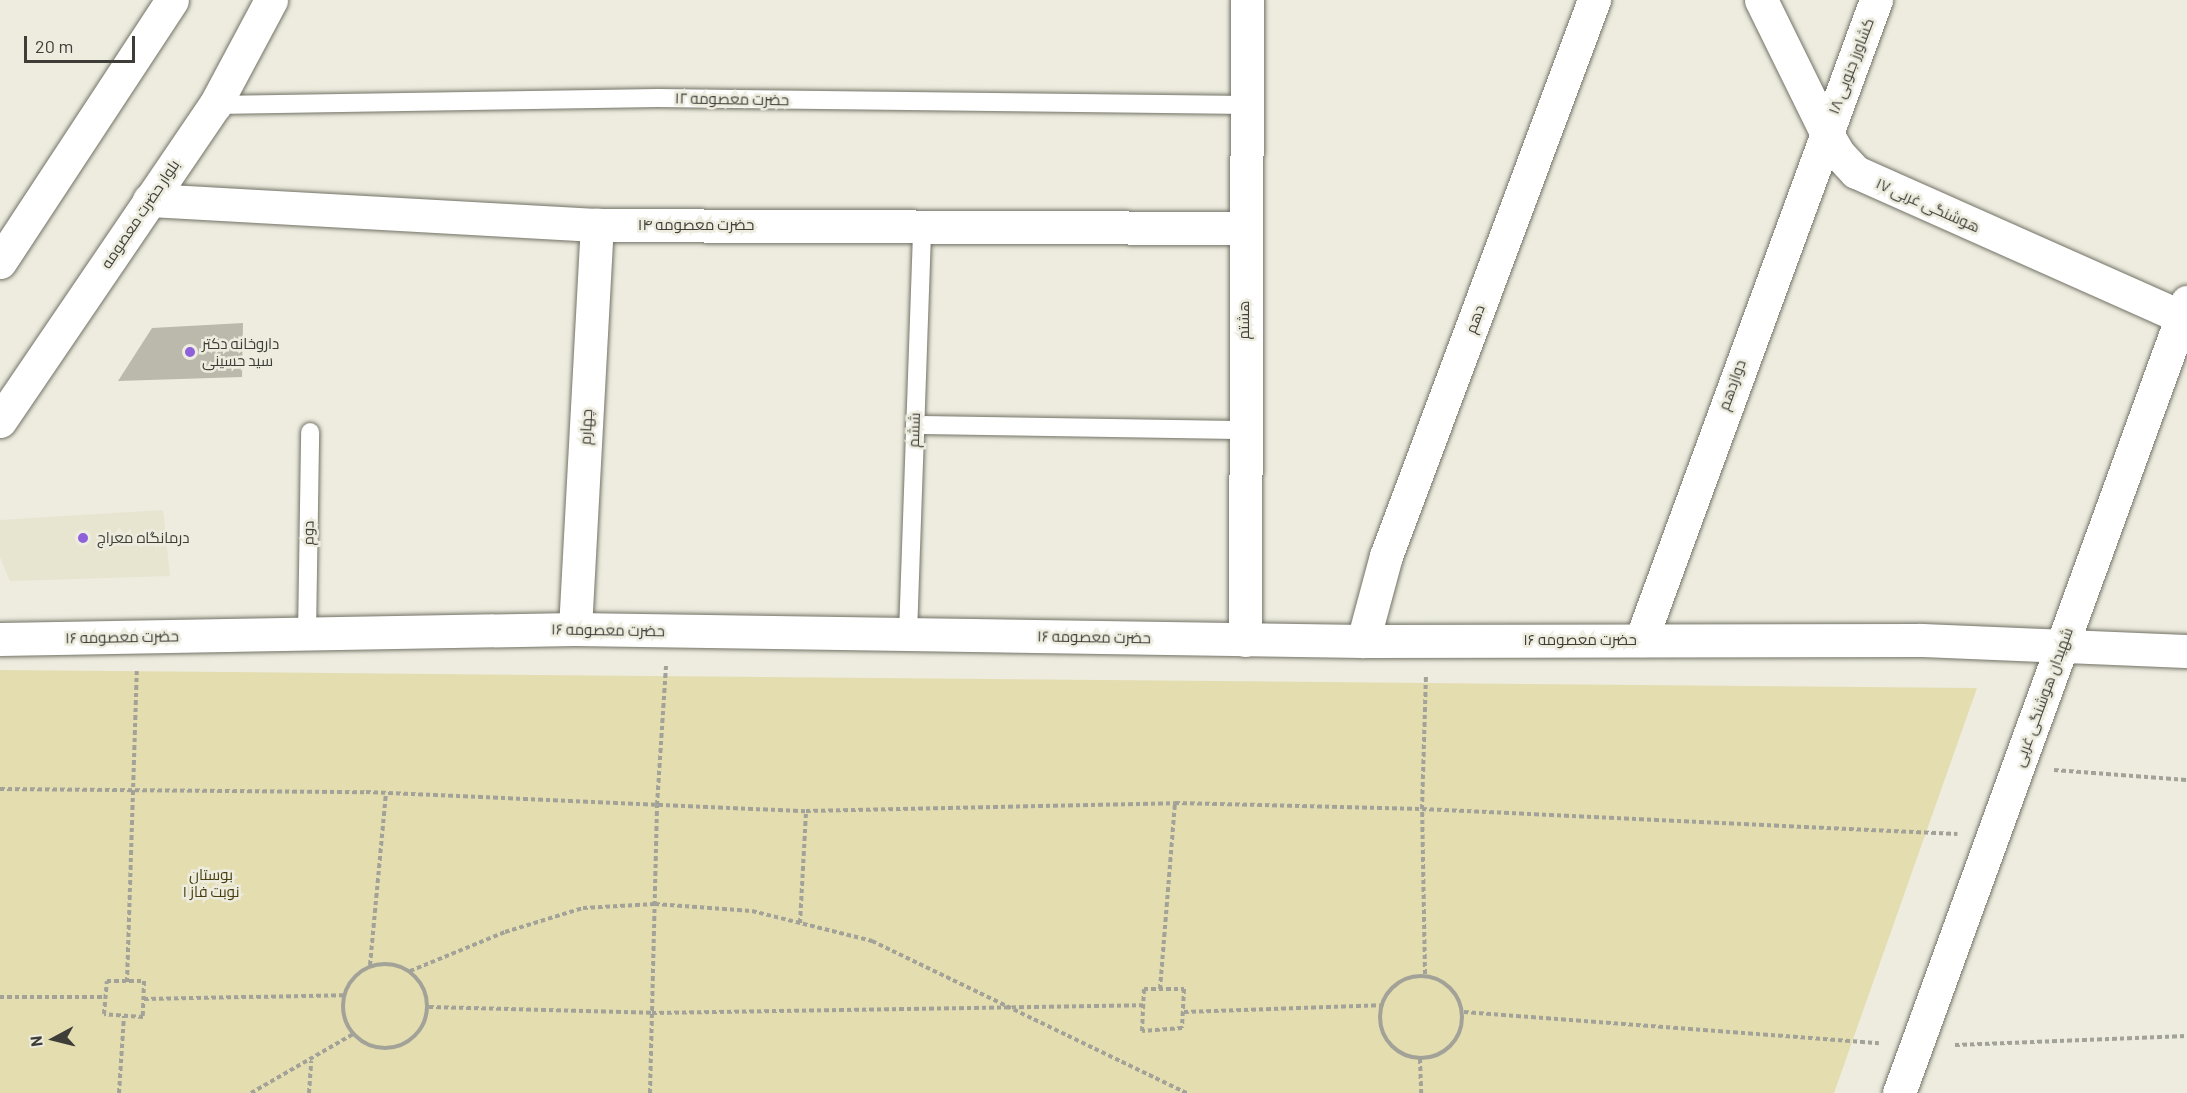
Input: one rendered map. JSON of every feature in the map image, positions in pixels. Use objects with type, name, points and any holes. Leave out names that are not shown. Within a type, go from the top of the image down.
[{"type":"street","points":[[0,262],[172,0]]},
{"type":"street","name":"بلوار حضرت معصومه","points":[[0,421],[215,105],[271,0]]},
{"type":"street","name":"هشتم","points":[[1245,640],[1244,228],[1248,105],[1247,0]]},
{"type":"street","name":"دهم","points":[[1363,641],[1386,556],[1594,0]]},
{"type":"street","name":"هوشنگی غربی ۱۷","points":[[1761,0],[1826,132],[1843,159],[1862,175],[2184,309]]},
{"type":"street","name":"کشاورز جنوبی ۱۸","points":[[1826,132],[1876,0]]},
{"type":"street","name":"دوازدهم","points":[[1641,640],[1826,132]]},
{"type":"street","name":"حضرت معصومه ۱۴","points":[[149,200],[597,225],[1244,228]]},
{"type":"street","name":"چهارم","points":[[575,629],[597,225]]},
{"type":"street","name":"شهیدان هوشنگی غربی","points":[[1899,1093],[2184,309]]},
{"type":"street","name":"حضرت معصومه ۱۶","points":[[0,639],[575,629],[1245,640],[1641,640],[2062,644],[2187,651]]},
{"type":"lane","name":"حضرت معصومه ۱۲","points":[[215,105],[658,98],[1248,105]]},
{"type":"lane","name":"ششم","points":[[908,634],[922,225]]},
{"type":"lane","points":[[915,425],[1244,430]]},
{"type":"lane","name":"دوم","points":[[307,634],[310,432]]},
{"type":"path","points":[[650,1093],[657,805],[668,631]]},
{"type":"path","points":[[127,982],[138,637]]},
{"type":"path","points":[[1425,974],[1422,809],[1427,641]]},
{"type":"path","points":[[2017,767],[2187,780]]},
{"type":"path","points":[[0,789],[386,793],[806,811],[1174,803],[1422,809],[1992,835]]},
{"type":"path","points":[[370,965],[386,793]]},
{"type":"path","points":[[1160,989],[1174,803]]},
{"type":"path","points":[[800,923],[806,811]]},
{"type":"path","points":[[410,971],[505,932],[583,908],[655,904],[752,911],[872,941],[1187,1093]]},
{"type":"path","points":[[391,963],[410,971],[424,986],[429,1007],[423,1027],[410,1042],[390,1049],[370,1047],[353,1034],[343,1016],[344,995],[353,977],[370,965],[391,963]]},
{"type":"path","points":[[1425,974],[1451,986],[1464,1012],[1459,1036],[1443,1053],[1420,1059],[1396,1051],[1382,1030],[1380,1005],[1397,981],[1425,974]]},
{"type":"path","points":[[107,981],[127,982],[144,981],[143,1017],[104,1014],[107,981]]},
{"type":"path","points":[[1144,989],[1184,989],[1182,1028],[1142,1031],[1143,1005],[1144,989]]},
{"type":"path","points":[[144,999],[344,995]]},
{"type":"path","points":[[0,997],[106,997]]},
{"type":"path","points":[[429,1007],[652,1013],[1143,1005]]},
{"type":"path","points":[[1184,1012],[1380,1005]]},
{"type":"path","points":[[1464,1012],[1916,1046],[2187,1036]]},
{"type":"path","points":[[119,1093],[123,1016]]},
{"type":"path","points":[[251,1093],[353,1034]]},
{"type":"path","points":[[1420,1059],[1421,1093]]},
{"type":"path","points":[[309,1093],[311,1060]]},
{"type":"shaded area","name":"درمانگاه معراج","points":[[163,510],[170,576],[10,581],[0,557],[0,520]]},
{"type":"green space","name":"بوستان نوبت فاز ۱","points":[[0,670],[1977,688],[1834,1093],[0,1093]]},
{"type":"building","name":"داروخانه دکتر سید حسینی","points":[[243,323],[242,377],[118,381],[152,328]]},
{"type":"place","name":"داروخانه دکتر سید حسینی","points":[[190,352]]},
{"type":"place","name":"درمانگاه معراج","points":[[83,538]]}]
